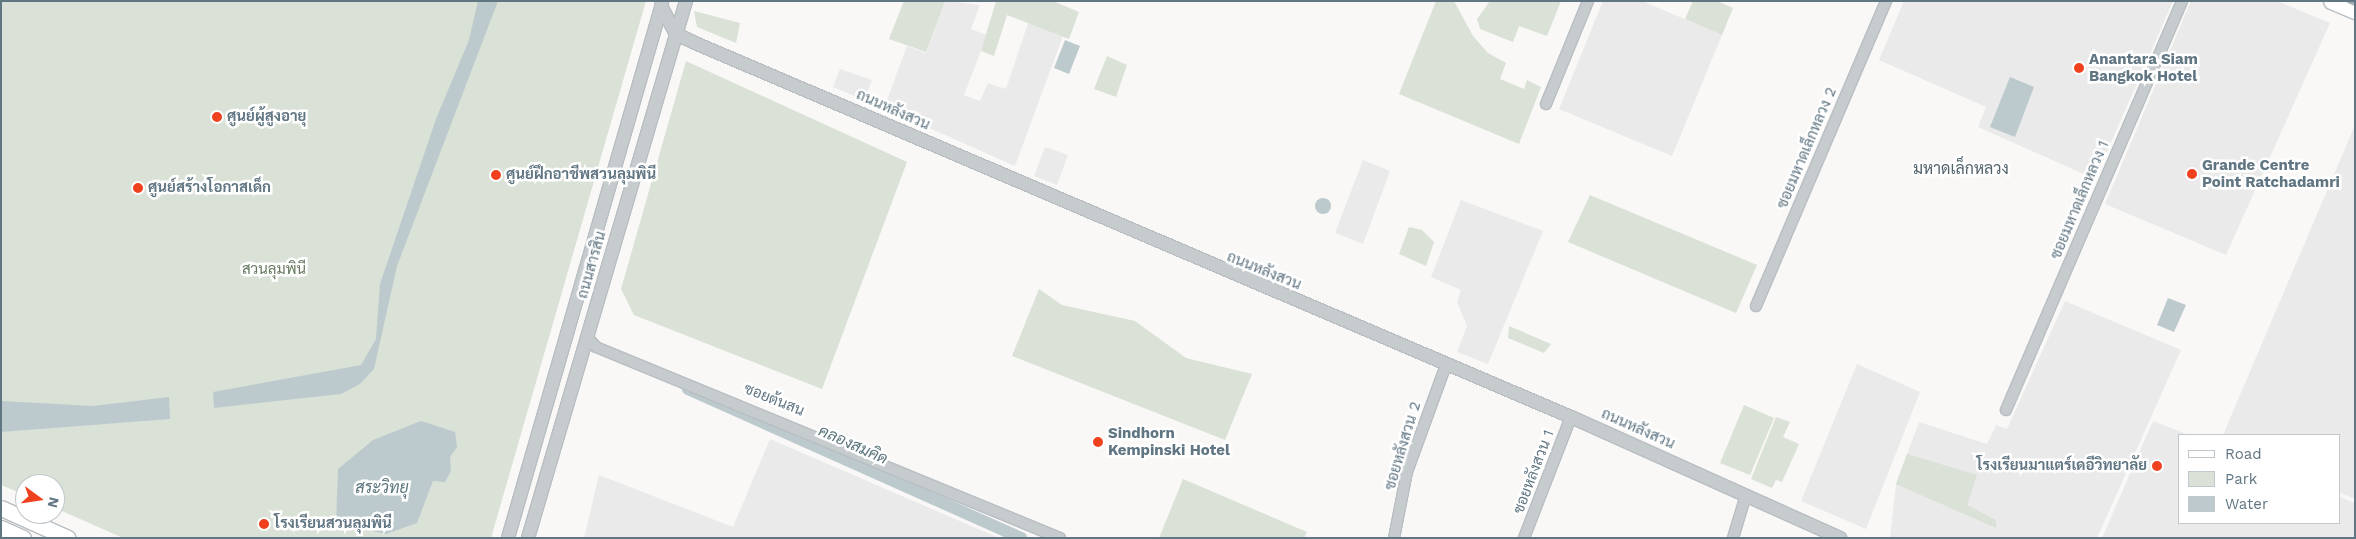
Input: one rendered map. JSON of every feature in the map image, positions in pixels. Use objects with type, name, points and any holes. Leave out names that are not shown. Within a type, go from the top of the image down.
[{"type":"main road","points":[[2331,1],[2355,11]]},
{"type":"main road","points":[[1,508],[15,514]]},
{"type":"main road","points":[[1,528],[19,537],[22,524]]},
{"type":"main road","points":[[37,524],[68,538]]},
{"type":"street","name":"ถนนสารสิน","points":[[528,538],[686,1]]},
{"type":"street","points":[[1546,104],[1588,1]]},
{"type":"street","name":"ซอยมหาดเล็กหลวง 2","points":[[1756,306],[1886,1]]},
{"type":"street","name":"ซอยมหาดเล็กหลวง 1","points":[[2006,410],[2182,1]]},
{"type":"street","name":"ถนนสารสิน","points":[[508,538],[662,3]]},
{"type":"street","points":[[662,3],[676,34]]},
{"type":"street","name":"ถนนหลังสวน","points":[[676,34],[1571,417],[1840,538]]},
{"type":"street","name":"ซอยต้นสน","points":[[588,338],[596,346],[1060,538]]},
{"type":"street","name":"ซอยหลังสวน 2","points":[[1394,538],[1407,472],[1446,365]]},
{"type":"street","name":"ซอยหลังสวน 1","points":[[1524,538],[1571,417]]},
{"type":"street","points":[[1733,538],[1746,496]]},
{"type":"shaded area","points":[[945,1],[980,5],[971,29],[987,35],[964,95],[980,101],[988,83],[1006,89],[1028,23],[1063,36],[1015,166],[884,108],[907,46],[926,53]]},
{"type":"shaded area","points":[[1603,1],[1642,1],[1722,35],[1672,156],[1559,109]]},
{"type":"shaded area","points":[[1904,1],[2173,1],[2095,179],[1978,127],[1986,107],[1879,60]]},
{"type":"shaded area","points":[[2191,1],[2277,1],[2330,23],[2226,255],[2105,204]]},
{"type":"shaded area","points":[[840,69],[872,80],[864,100],[833,87]]},
{"type":"shaded area","points":[[2355,125],[2355,499],[2341,493],[2341,434],[2223,434]]},
{"type":"shaded area","points":[[1045,147],[1068,155],[1057,185],[1034,176]]},
{"type":"shaded area","points":[[1363,160],[1390,171],[1363,244],[1335,233]]},
{"type":"shaded area","points":[[1461,200],[1543,231],[1488,364],[1457,352],[1467,326],[1457,302],[1461,290],[1431,277]]},
{"type":"shaded area","points":[[2065,301],[2181,350],[2097,538],[1890,538],[1896,484],[1919,422],[1987,444],[1996,425],[2007,429]]},
{"type":"shaded area","points":[[1857,364],[1920,392],[1866,529],[1801,501]]},
{"type":"shaded area","name":"โรงเรียนมาแตร์เดอีวิทยาลัย","points":[[2153,421],[2186,434],[2178,434],[2178,524],[2341,524],[2341,497],[2355,503],[2355,538],[2102,538]]},
{"type":"shaded area","points":[[770,439],[999,538],[584,538],[599,475],[733,527]]},
{"type":"green space","name":"สวนลุมพินี","points":[[1,1],[646,1],[491,538],[123,538],[65,512],[65,474],[15,474],[15,491],[1,485]]},
{"type":"green space","points":[[904,1],[945,1],[926,52],[889,39]]},
{"type":"green space","points":[[996,1],[1053,1],[1079,12],[1069,39],[1007,15],[994,56],[981,51]]},
{"type":"green space","points":[[1436,1],[1454,1],[1473,36],[1488,53],[1506,63],[1500,79],[1524,89],[1527,80],[1541,87],[1519,144],[1399,94]]},
{"type":"green space","points":[[1490,1],[1561,1],[1547,36],[1519,26],[1513,42],[1480,29],[1477,19]]},
{"type":"green space","points":[[1693,1],[1717,1],[1733,8],[1722,35],[1685,19]]},
{"type":"green space","points":[[694,11],[740,23],[736,43],[697,27]]},
{"type":"green space","points":[[1107,56],[1127,65],[1116,97],[1094,89]]},
{"type":"green space","points":[[686,61],[907,162],[822,389],[634,315],[621,289]]},
{"type":"green space","points":[[1590,195],[1757,265],[1736,313],[1568,242]]},
{"type":"green space","points":[[1409,227],[1422,230],[1434,242],[1426,266],[1399,254]]},
{"type":"green space","points":[[1039,289],[1062,305],[1135,321],[1186,358],[1252,374],[1225,440],[1012,356]]},
{"type":"green space","points":[[1509,326],[1551,344],[1544,353],[1508,338]]},
{"type":"green space","points":[[1744,405],[1774,418],[1750,475],[1720,463]]},
{"type":"green space","points":[[1776,417],[1790,422],[1783,437],[1799,444],[1782,482],[1776,480],[1772,488],[1751,479]]},
{"type":"green space","points":[[1907,454],[1977,475],[1967,505],[1996,520],[1996,528],[1896,484]]},
{"type":"green space","points":[[1183,479],[1307,532],[1304,538],[1159,538]]},
{"type":"water","points":[[478,1],[498,1],[397,266],[374,369],[360,384],[341,394],[214,408],[213,392],[361,365],[376,339],[380,284],[436,119],[469,40]]},
{"type":"water","points":[[1065,40],[1080,46],[1069,74],[1054,68]]},
{"type":"water","points":[[2010,77],[2034,87],[2015,137],[1990,127]]},
{"type":"water","points":[[1323,198],[1329,200],[1331,206],[1329,212],[1323,214],[1317,212],[1315,206],[1317,200]]},
{"type":"water","points":[[2168,298],[2186,305],[2174,332],[2157,325]]},
{"type":"water","points":[[169,397],[170,419],[1,432],[1,401],[93,406]]},
{"type":"water","name":"สระวิทยุ","points":[[421,421],[455,432],[457,447],[450,457],[451,471],[445,482],[433,481],[417,523],[386,534],[336,523],[338,469],[373,440]]},
{"type":"waterway","name":"คลองสมคิด","points":[[688,389],[1021,538]]},
{"type":"railway","points":[[2348,1],[2355,4]]},
{"type":"place","name":"Anantara Siam Bangkok Hotel","points":[[2079,68]]},
{"type":"place","name":"ศูนย์ผู้สูงอายุ","points":[[217,117]]},
{"type":"place","name":"Grande Centre Point Ratchadamri","points":[[2192,174]]},
{"type":"place","name":"ศูนย์ฝึกอาชีพสวนลุมพินี","points":[[496,175]]},
{"type":"place","name":"ศูนย์สร้างโอกาสเด็ก","points":[[138,188]]},
{"type":"place","name":"Sindhorn Kempinski Hotel","points":[[1098,442]]},
{"type":"place","name":"โรงเรียนมาแตร์เดอีวิทยาลัย","points":[[2157,466]]},
{"type":"place","name":"โรงเรียนสวนลุมพินี","points":[[264,524]]},
{"type":"district","name":"มหาดเล็กหลวง","points":[[1961,169]]}]
